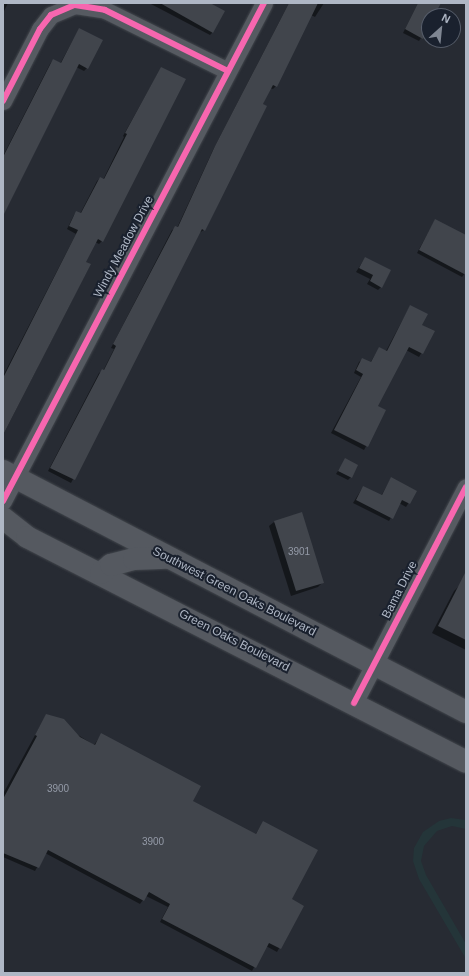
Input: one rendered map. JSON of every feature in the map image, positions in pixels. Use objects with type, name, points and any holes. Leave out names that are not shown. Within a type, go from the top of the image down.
[{"type":"main road","name":"Southwest Green Oaks Boulevard","points":[[9,474],[466,712]]},
{"type":"main road","name":"Green Oaks Boulevard","points":[[3,518],[27,536],[101,572],[466,762]]},
{"type":"main road","points":[[101,572],[111,565],[134,559],[168,558]]},
{"type":"street","name":"Windy Meadow Drive","points":[[3,501],[9,474],[264,3]]},
{"type":"street","points":[[3,101],[40,29],[51,15],[75,5],[104,10],[228,71]]},
{"type":"street","name":"Bama Drive","points":[[354,703],[466,487]]},
{"type":"shaded area","points":[[451,818],[466,820],[466,829],[452,826],[437,831],[424,846],[421,861],[426,875],[466,944],[466,959],[419,879],[413,861],[414,848],[423,832],[439,821]]},
{"type":"building","points":[[160,3],[210,3],[225,11],[213,33]]},
{"type":"building","points":[[289,3],[318,3],[277,87],[273,85],[263,104],[267,106],[205,231],[202,229],[75,480],[50,468],[102,369],[104,370],[116,346],[113,344],[175,226],[178,227],[215,146]]},
{"type":"building","points":[[418,3],[441,3],[438,8],[421,8],[421,38],[405,29]]},
{"type":"building","points":[[79,28],[103,40],[88,69],[79,64],[3,216],[3,157],[53,59],[61,63]]},
{"type":"building","points":[[161,67],[186,79],[103,242],[98,239],[86,262],[91,264],[3,435],[3,378],[78,230],[69,226],[76,211],[81,213],[100,177],[104,179],[127,134],[125,133]]},
{"type":"building","points":[[435,219],[466,235],[466,275],[419,250]]},
{"type":"building","points":[[365,257],[391,270],[382,288],[370,281],[373,275],[359,268]]},
{"type":"building","points":[[410,305],[428,314],[422,325],[435,331],[423,354],[409,347],[378,406],[386,410],[368,447],[334,430],[363,374],[356,370],[362,358],[371,362],[379,347],[387,351]]},
{"type":"building","points":[[345,458],[358,465],[352,478],[338,471]]},
{"type":"building","points":[[391,477],[417,491],[410,504],[402,500],[393,519],[356,500],[363,486],[382,495]]},
{"type":"building","points":[[302,512],[324,583],[296,591],[274,521]]},
{"type":"building","points":[[466,571],[466,640],[438,626]]},
{"type":"building","points":[[46,714],[64,719],[80,737],[95,745],[101,733],[201,786],[193,801],[256,834],[263,821],[318,850],[292,899],[304,906],[281,949],[269,943],[256,968],[162,919],[170,904],[149,892],[144,901],[48,850],[39,868],[3,853],[3,799],[37,736],[35,735]]},
{"type":"cycle path","points":[[3,501],[264,3]]},
{"type":"cycle path","points":[[3,101],[40,29],[51,15],[75,5],[105,10],[228,71]]},
{"type":"cycle path","points":[[354,703],[466,487]]}]
